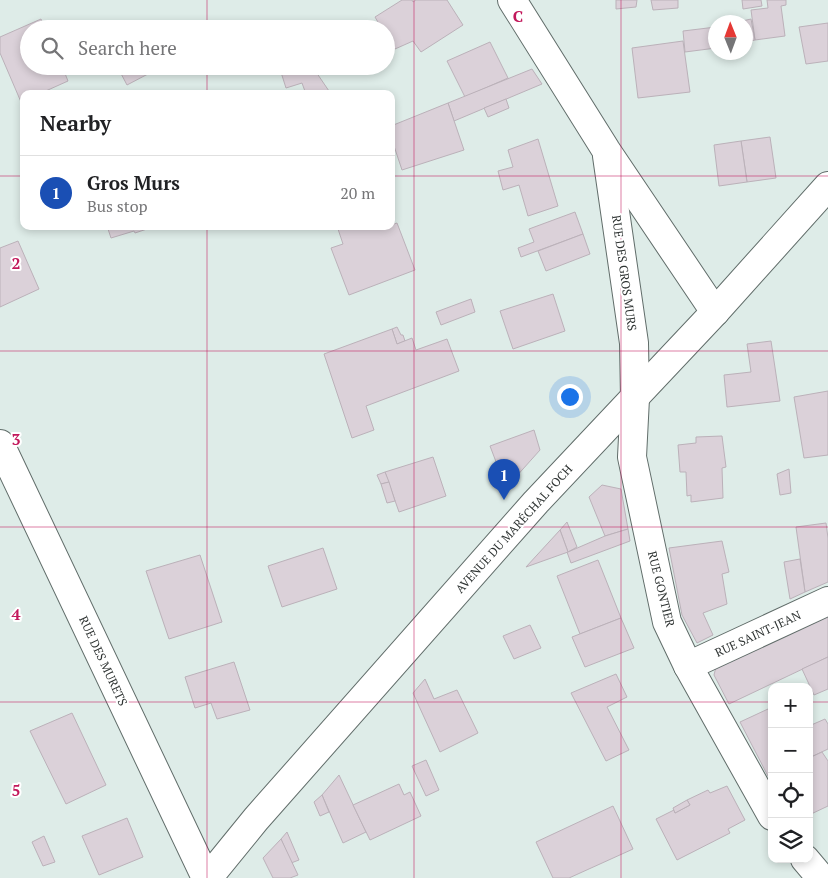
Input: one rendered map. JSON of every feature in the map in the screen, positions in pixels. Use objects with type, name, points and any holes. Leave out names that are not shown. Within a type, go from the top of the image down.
[{"type":"street","name":"RUE DES GROS MURS","points":[[512,0],[606,150],[715,312]]},
{"type":"street","name":"RUE DES GROS MURS","points":[[606,150],[634,343],[635,398]]},
{"type":"street","name":"AVENUE DU MARÉCHAL FOCH","points":[[207,878],[256,819],[536,502],[715,312],[828,186]]},
{"type":"street","name":"RUE GONTIER","points":[[635,398],[632,457],[667,622],[688,666],[768,809]]},
{"type":"street","name":"RUE DES MURETS","points":[[0,444],[207,878]]},
{"type":"street","name":"RUE SAINT-JEAN","points":[[688,666],[828,602]]},
{"type":"street","points":[[808,863],[820,878]]},
{"type":"building","points":[[402,0],[412,0],[413,2],[416,0],[447,0],[463,25],[421,52],[413,41],[395,49],[395,20],[377,20],[375,17]]},
{"type":"building","points":[[616,0],[637,0],[636,7],[616,9]]},
{"type":"building","points":[[651,0],[678,0],[678,8],[653,10]]},
{"type":"building","points":[[742,0],[761,0],[762,6],[743,9]]},
{"type":"building","points":[[767,0],[786,0],[786,5],[781,6],[785,36],[755,40],[751,10],[768,8]]},
{"type":"building","points":[[828,23],[828,61],[806,64],[799,27]]},
{"type":"building","points":[[20,28],[20,75],[66,75],[68,81],[48,90],[20,90],[20,100],[0,53],[0,37]]},
{"type":"building","points":[[708,28],[708,49],[685,52],[683,31]]},
{"type":"building","points":[[683,41],[690,92],[638,98],[632,48]]},
{"type":"building","points":[[490,42],[508,78],[465,97],[447,61]]},
{"type":"building","points":[[532,69],[542,84],[454,121],[448,103]]},
{"type":"building","points":[[122,75],[146,75],[127,85]]},
{"type":"building","points":[[282,75],[318,75],[328,90],[305,90],[302,83],[286,88]]},
{"type":"building","points":[[506,99],[509,108],[488,117],[484,108]]},
{"type":"building","points":[[448,103],[464,150],[402,170],[395,149],[395,124]]},
{"type":"building","points":[[770,137],[776,178],[747,182],[741,141]]},
{"type":"building","points":[[538,139],[558,206],[528,216],[519,185],[503,190],[498,171],[513,167],[508,150]]},
{"type":"building","points":[[741,141],[747,182],[719,186],[714,145]]},
{"type":"building","points":[[575,212],[583,234],[521,257],[518,248],[534,242],[529,229]]},
{"type":"building","points":[[397,223],[415,270],[349,295],[331,248],[343,244],[338,230],[395,230],[395,224]]},
{"type":"building","points":[[108,230],[144,230],[135,233],[134,231],[111,238]]},
{"type":"building","points":[[583,234],[590,254],[546,271],[538,251]]},
{"type":"building","points":[[18,241],[39,289],[0,307],[0,248]]},
{"type":"building","points":[[553,294],[565,331],[513,349],[500,311]]},
{"type":"building","points":[[471,299],[475,312],[441,325],[436,312]]},
{"type":"building","points":[[397,327],[405,341],[397,344],[392,329]]},
{"type":"building","points":[[392,329],[397,344],[412,338],[416,350],[447,339],[459,371],[366,406],[374,430],[352,438],[324,354]]},
{"type":"building","points":[[771,341],[780,401],[727,407],[724,375],[751,372],[747,344]]},
{"type":"building","points":[[828,391],[828,455],[804,458],[794,397]]},
{"type":"building","points":[[534,430],[540,450],[506,488],[490,446]]},
{"type":"building","points":[[722,436],[726,467],[722,468],[723,498],[691,502],[691,495],[687,496],[686,472],[680,472],[678,445],[696,443],[696,437]]},
{"type":"building","points":[[433,457],[446,496],[399,512],[385,472]]},
{"type":"building","points":[[789,469],[791,493],[780,495],[777,474]]},
{"type":"building","points":[[385,472],[389,482],[381,484],[377,475]]},
{"type":"building","points":[[389,482],[395,501],[387,503],[381,484]]},
{"type":"building","points":[[602,485],[621,489],[628,529],[605,536],[589,497]]},
{"type":"building","points":[[567,522],[577,547],[568,552],[560,530]]},
{"type":"building","points":[[826,523],[828,582],[805,592],[796,527]]},
{"type":"building","points":[[628,529],[630,541],[571,563],[567,552],[605,536]]},
{"type":"building","points":[[560,530],[568,552],[526,567]]},
{"type":"building","points":[[722,541],[729,572],[722,574],[727,604],[703,613],[713,635],[697,643],[682,615],[669,548]]},
{"type":"building","points":[[323,548],[337,589],[282,607],[268,566]]},
{"type":"building","points":[[200,555],[222,622],[169,639],[146,571]]},
{"type":"building","points":[[800,559],[805,592],[790,599],[784,562]]},
{"type":"building","points":[[598,560],[621,618],[580,634],[557,576]]},
{"type":"building","points":[[828,616],[828,657],[773,683],[768,683],[768,685],[729,704],[714,675],[716,667]]},
{"type":"building","points":[[621,618],[634,648],[585,667],[572,637]]},
{"type":"building","points":[[530,625],[541,648],[514,659],[503,636]]},
{"type":"building","points":[[828,657],[828,689],[814,695],[813,683],[808,683],[802,669]]},
{"type":"building","points":[[234,662],[250,710],[217,719],[211,703],[195,708],[185,677]]},
{"type":"building","points":[[616,674],[627,697],[607,707],[629,750],[606,761],[571,693]]},
{"type":"building","points":[[425,679],[434,699],[457,690],[478,733],[440,752],[413,693]]},
{"type":"building","points":[[768,709],[768,776],[740,722]]},
{"type":"building","points":[[72,713],[106,785],[66,804],[30,731]]},
{"type":"building","points":[[825,719],[828,724],[828,749],[813,756],[813,728],[813,724]]},
{"type":"building","points":[[822,752],[828,761],[828,806],[813,813],[813,773],[813,756]]},
{"type":"building","points":[[426,760],[439,790],[426,796],[412,766]]},
{"type":"building","points":[[339,775],[366,832],[343,843],[322,795]]},
{"type":"building","points":[[399,784],[404,795],[410,792],[421,816],[370,840],[353,805]]},
{"type":"building","points":[[727,786],[745,820],[728,829],[730,833],[677,860],[656,819],[674,810],[675,813],[690,805],[687,800],[708,790],[710,793]]},
{"type":"building","points":[[322,795],[329,812],[320,816],[314,802]]},
{"type":"building","points":[[687,800],[690,805],[675,813],[673,808]]},
{"type":"building","points":[[613,806],[633,849],[569,878],[553,878],[536,842]]},
{"type":"building","points":[[127,818],[143,857],[99,875],[82,836]]},
{"type":"building","points":[[287,832],[299,860],[291,863],[281,839]]},
{"type":"building","points":[[44,836],[55,862],[43,866],[32,842]]},
{"type":"building","points":[[281,839],[298,875],[290,878],[273,878],[263,858]]},
{"type":"place","name":"Gros Murs","points":[[504,500]]}]
